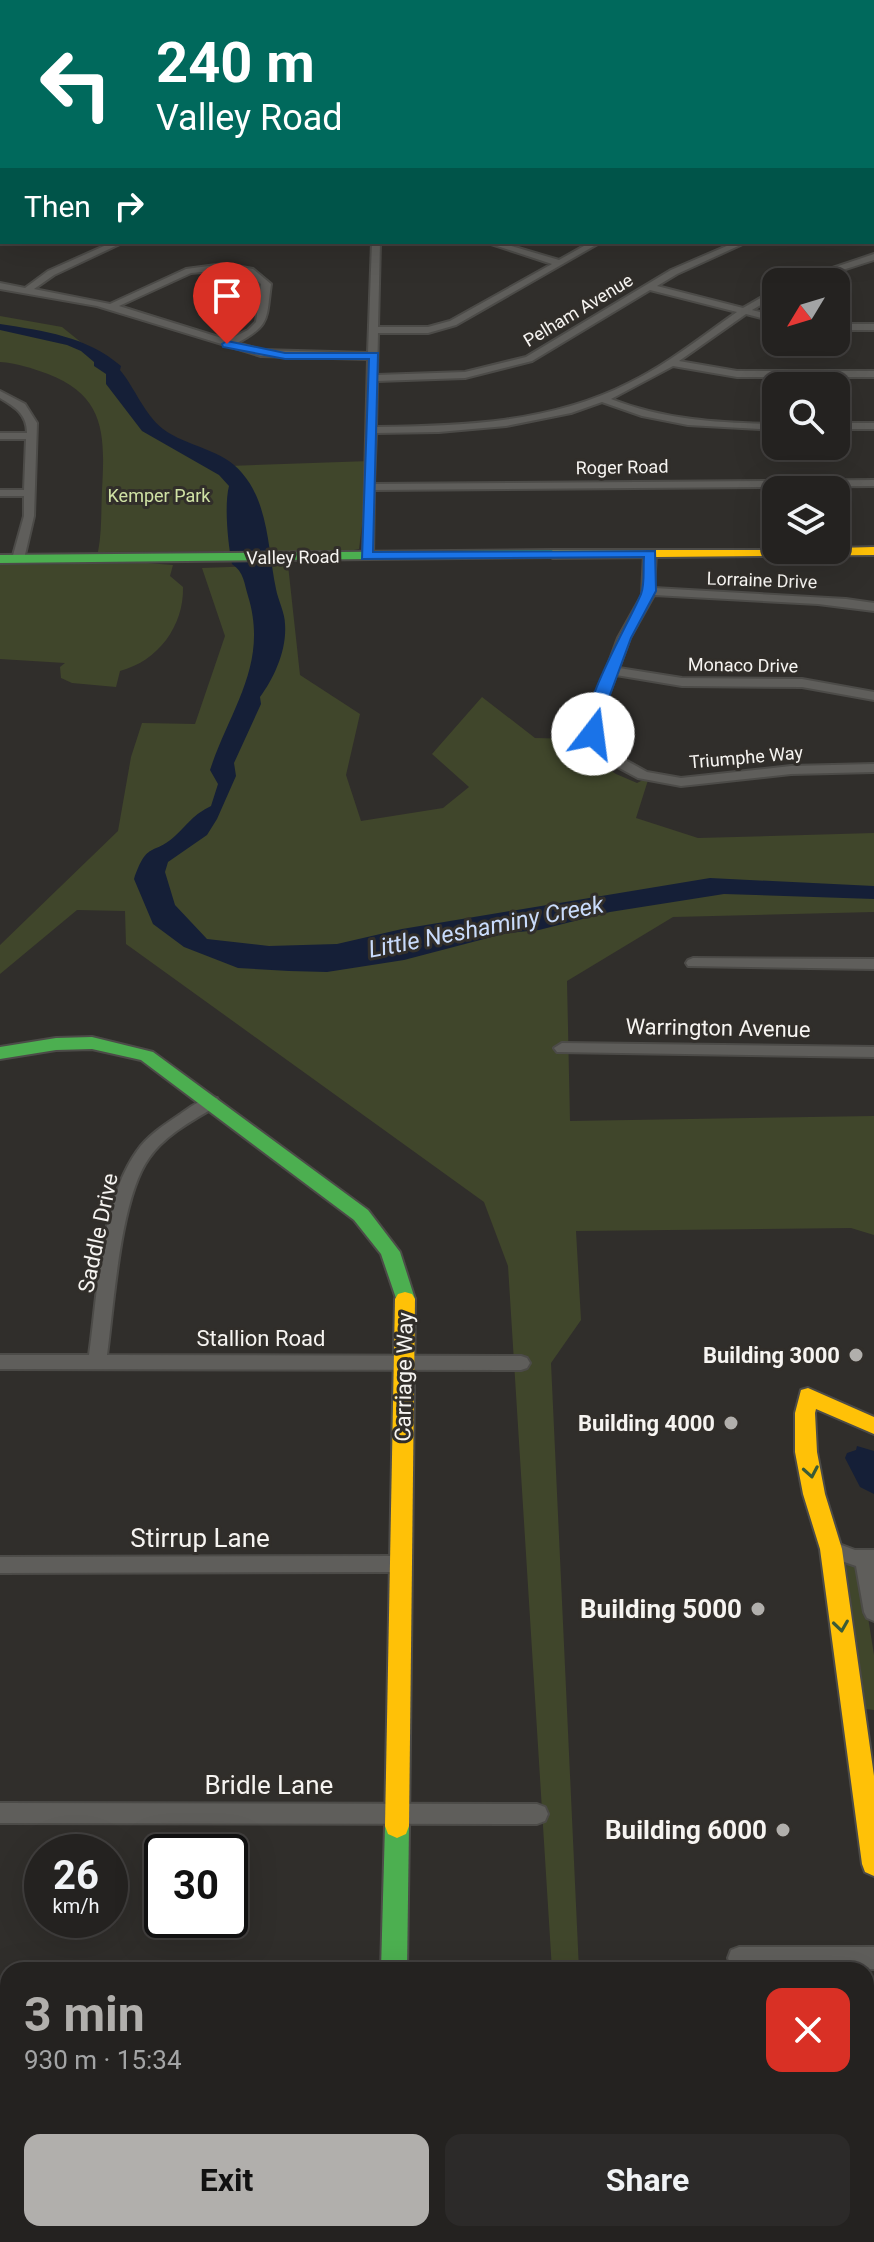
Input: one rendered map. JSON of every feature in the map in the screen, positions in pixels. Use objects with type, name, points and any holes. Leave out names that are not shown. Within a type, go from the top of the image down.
[{"type":"street","points":[[27,290],[51,273],[116,244]]},
{"type":"street","points":[[367,556],[376,244]]},
{"type":"street","points":[[496,244],[560,263]]},
{"type":"street","points":[[375,330],[428,330],[453,323],[593,244]]},
{"type":"street","name":"Pelham Avenue","points":[[374,378],[454,376],[517,363],[543,353],[698,259],[738,244]]},
{"type":"street","points":[[840,268],[874,257]]},
{"type":"street","points":[[110,307],[189,271],[224,267],[250,271],[266,284],[261,323],[251,332],[227,344]]},
{"type":"street","points":[[0,286],[110,307],[227,344],[285,356],[374,356]]},
{"type":"street","points":[[649,287],[762,316]]},
{"type":"street","points":[[372,430],[500,424],[546,416],[603,399],[636,384],[762,301]]},
{"type":"street","points":[[850,327],[874,327]]},
{"type":"street","points":[[669,362],[737,374],[874,374]]},
{"type":"street","points":[[0,394],[26,411],[32,423],[29,516],[9,559]]},
{"type":"street","points":[[603,399],[630,411],[675,422],[717,427],[762,427]]},
{"type":"street","points":[[850,426],[874,426]]},
{"type":"street","points":[[0,436],[32,436]]},
{"type":"street","name":"Roger Road","points":[[369,487],[874,483]]},
{"type":"street","points":[[0,493],[31,493]]},
{"type":"street","name":"Valley Road","points":[[9,559],[874,551]]},
{"type":"street","name":"Triumphe Way","points":[[650,553],[649,591],[624,638],[593,722],[593,734],[604,754],[643,775],[695,782],[791,770],[874,768]]},
{"type":"street","name":"Lorraine Drive","points":[[649,591],[702,597],[800,598],[874,607]]},
{"type":"street","name":"Monaco Drive","points":[[612,671],[694,683],[811,684],[874,696]]},
{"type":"street","points":[[693,963],[874,964]]},
{"type":"street","name":"Carriage Way","points":[[0,1053],[72,1041],[119,1046],[159,1063],[349,1204],[382,1238],[402,1278],[406,1300],[394,1962]]},
{"type":"street","name":"Warrington Avenue","points":[[562,1048],[874,1052]]},
{"type":"street","name":"Saddle Drive","points":[[97,1362],[127,1182],[143,1154],[156,1140],[211,1102]]},
{"type":"street","name":"Stallion Road","points":[[0,1362],[521,1363]]},
{"type":"street","points":[[874,1426],[808,1396],[802,1421],[819,1516],[831,1549],[874,1864]]},
{"type":"street","points":[[831,1549],[869,1559],[874,1612]]},
{"type":"street","name":"Stirrup Lane","points":[[0,1565],[401,1564]]},
{"type":"street","name":"Bridle Lane","points":[[0,1813],[537,1814]]},
{"type":"street","points":[[739,1958],[874,1958]]},
{"type":"green space","name":"Kemper Park","points":[[0,316],[62,327],[108,364],[161,432],[229,466],[370,461],[359,549],[98,552],[103,452],[98,420],[81,394],[67,383],[30,368],[0,362]]},
{"type":"green space","points":[[0,565],[173,565],[170,576],[183,587],[179,615],[174,628],[157,650],[134,666],[120,671],[116,687],[72,683],[61,678],[60,667],[65,663],[0,659]]},
{"type":"green space","points":[[288,565],[300,675],[360,714],[346,775],[361,821],[443,808],[469,787],[432,754],[482,697],[535,738],[576,739],[583,743],[592,758],[616,774],[637,783],[649,777],[636,818],[698,838],[874,833],[874,912],[673,917],[567,981],[570,1121],[874,1116],[874,1235],[851,1228],[576,1231],[581,1320],[551,1363],[579,1962],[552,1962],[508,1266],[484,1202],[126,944],[125,911],[77,910],[0,974],[0,945],[118,831],[131,757],[142,723],[195,724],[225,636],[202,568]]},
{"type":"green space","points":[[846,1564],[855,1566],[861,1573],[874,1655],[874,1710],[866,1709]]},
{"type":"water","name":"Little Neshaminy Creek","points":[[0,324],[64,336],[108,356],[121,366],[120,370],[156,423],[173,435],[215,453],[242,473],[263,513],[276,589],[285,620],[282,654],[260,697],[261,704],[234,763],[236,776],[217,819],[207,835],[168,862],[165,872],[175,905],[207,939],[269,946],[337,944],[402,929],[710,878],[874,886],[874,899],[724,894],[610,912],[539,930],[507,933],[404,960],[327,972],[238,968],[184,947],[153,924],[134,879],[147,853],[168,842],[211,806],[218,784],[210,770],[250,665],[254,643],[253,620],[243,578],[232,564],[227,514],[229,486],[219,475],[142,431],[106,384],[106,374],[81,351],[0,330]]},
{"type":"water","points":[[857,1446],[874,1451],[874,1494],[860,1487],[845,1458]]},
{"type":"traffic: fast","points":[[0,559],[553,554]]},
{"type":"traffic: fast","points":[[0,1053],[56,1044],[92,1043],[147,1056],[361,1215],[390,1252],[405,1299]]},
{"type":"traffic: fast","points":[[394,1962],[397,1826]]},
{"type":"traffic: slow","points":[[553,554],[874,551]]},
{"type":"traffic: slow","points":[[397,1826],[405,1299]]},
{"type":"traffic: slow","points":[[874,1426],[808,1396],[806,1452],[814,1494],[831,1549],[874,1864]]},
{"type":"place","name":"Building 3000","points":[[856,1355]]},
{"type":"place","name":"Building 4000","points":[[731,1423]]},
{"type":"place","name":"Building 5000","points":[[758,1609]]},
{"type":"place","name":"Building 6000","points":[[783,1830]]},
{"type":"route","points":[[227,344],[285,356],[374,356],[367,556],[650,553],[649,591],[624,638],[593,722],[593,734]]}]
